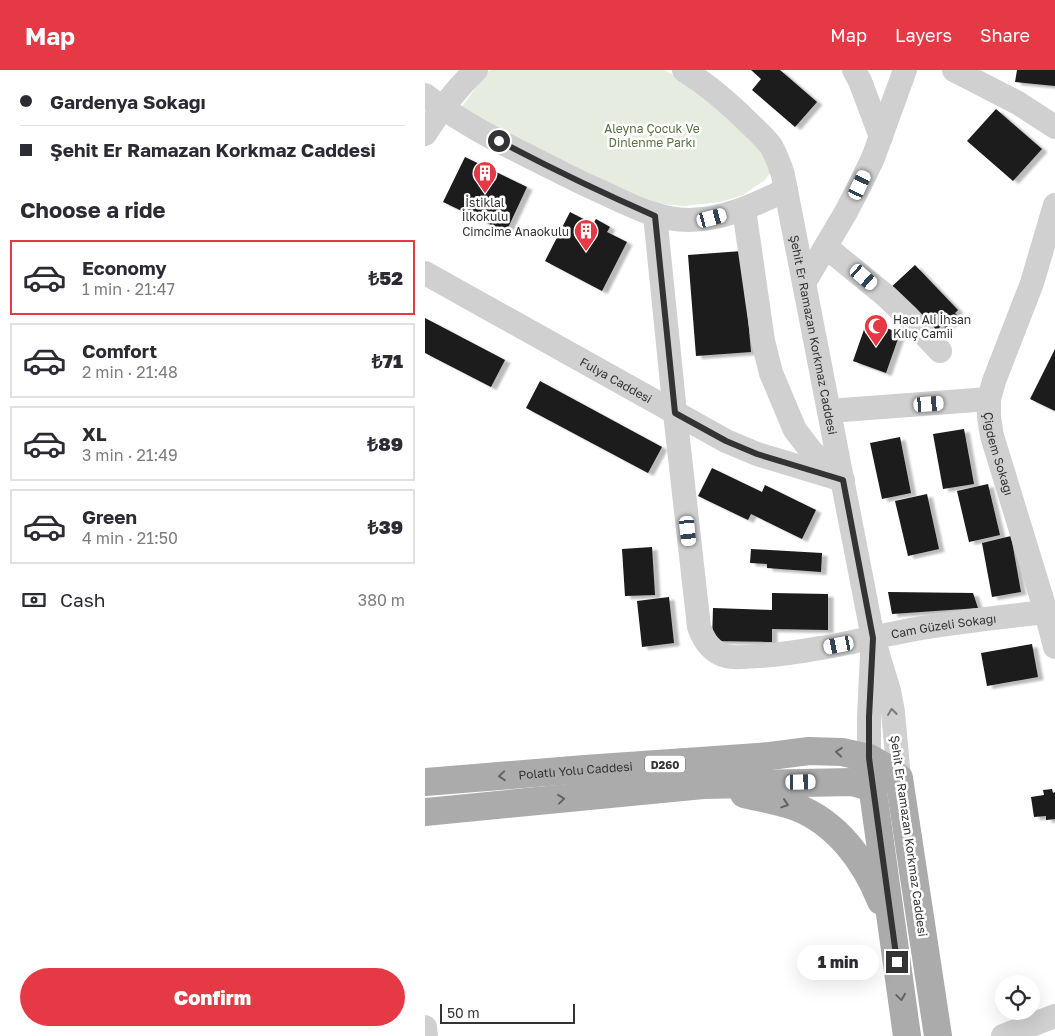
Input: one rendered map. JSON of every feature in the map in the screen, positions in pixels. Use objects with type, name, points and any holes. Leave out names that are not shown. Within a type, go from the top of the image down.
[{"type":"main road","name":"Polatlı Yolu Caddesi","points":[[425,782],[770,756],[809,751],[842,752],[869,758],[899,778]]},
{"type":"main road","name":"Şehit Er Ramazan Korkmaz Caddesi","points":[[869,758],[907,1036]]},
{"type":"main road","name":"Şehit Er Ramazan Korkmaz Caddesi","points":[[899,778],[938,1036]]},
{"type":"main road","name":"Polatlı Yolu Caddesi","points":[[425,812],[703,785],[853,782],[873,788]]},
{"type":"main road","name":"Polatlı Yolu Caddesi","points":[[703,785],[774,800],[797,808],[815,817],[830,828],[847,843],[859,858],[870,876],[892,926]]},
{"type":"street","points":[[425,134],[433,101],[460,85],[476,70]]},
{"type":"street","name":"Şehit Er Ramazan Korkmaz Caddesi","points":[[684,70],[713,90],[760,133],[770,145],[783,175],[873,638],[889,691],[893,712],[899,778]]},
{"type":"street","points":[[854,70],[881,137]]},
{"type":"street","points":[[804,283],[860,185],[881,137],[905,70]]},
{"type":"street","points":[[954,70],[1018,103],[1055,127]]},
{"type":"street","points":[[433,101],[469,125],[570,177],[655,216],[691,220],[712,218],[744,209],[786,190]]},
{"type":"street","name":"Çiğdem Sokağı","points":[[1055,205],[1032,283],[993,380],[989,399],[992,436],[1050,613],[1055,646]]},
{"type":"street","points":[[744,209],[763,341],[771,373],[795,430],[812,452],[843,480]]},
{"type":"street","points":[[655,216],[675,413]]},
{"type":"street","points":[[826,246],[908,317],[940,351]]},
{"type":"street","name":"Fulya Caddesi","points":[[425,273],[726,441],[757,454],[843,480]]},
{"type":"street","points":[[829,412],[989,399]]},
{"type":"street","name":"Cam Güzeli Sokağı","points":[[675,413],[699,627],[704,640],[714,652],[740,657],[781,654],[945,624],[1050,613]]},
{"type":"street","name":"Şehit Er Ramazan Korkmaz Caddesi","points":[[869,758],[873,638]]},
{"type":"street","points":[[1003,1036],[1055,1016]]},
{"type":"street","points":[[425,1027],[427,1036]]},
{"type":"green space","name":"Aleyna Çocuk Ve Dinlenme Parkı","points":[[491,70],[664,70],[699,89],[776,165],[765,180],[743,195],[721,202],[683,206],[648,203],[490,127],[461,108],[487,72]]},
{"type":"building","points":[[751,70],[780,70],[817,102],[795,127],[752,90],[761,79]]},
{"type":"building","points":[[1017,70],[1055,70],[1055,86],[1015,82]]},
{"type":"building","points":[[996,109],[1042,149],[1013,181],[967,141]]},
{"type":"building","name":"İstiklal İlkokulu","points":[[465,157],[527,187],[506,232],[443,202]]},
{"type":"building","name":"Cimcime Anaokulu","points":[[570,212],[593,224],[596,219],[610,227],[607,232],[627,242],[602,291],[545,261]]},
{"type":"building","points":[[742,251],[751,352],[696,356],[688,255]]},
{"type":"building","points":[[915,265],[958,310],[955,313],[958,316],[946,328],[942,325],[931,336],[888,290]]},
{"type":"building","points":[[425,318],[505,360],[491,387],[425,353]]},
{"type":"building","name":"Hacı Ali İhsan Kılıç Camii","points":[[867,321],[900,333],[886,373],[853,361]]},
{"type":"building","points":[[1055,349],[1055,411],[1030,399]]},
{"type":"building","points":[[540,381],[662,447],[648,473],[526,408]]},
{"type":"building","points":[[964,429],[974,484],[943,489],[933,434]]},
{"type":"building","points":[[900,437],[911,493],[882,499],[870,443]]},
{"type":"building","points":[[712,468],[762,492],[765,485],[816,510],[802,539],[751,514],[748,520],[698,496]]},
{"type":"building","points":[[988,484],[1000,535],[969,542],[957,491]]},
{"type":"building","points":[[927,494],[939,549],[908,556],[895,501]]},
{"type":"building","points":[[1011,536],[1021,592],[992,597],[982,543]]},
{"type":"building","points":[[652,547],[655,595],[625,596],[622,549]]},
{"type":"building","points":[[751,549],[822,553],[821,572],[767,568],[767,564],[750,563]]},
{"type":"building","points":[[888,592],[973,593],[978,608],[892,614]]},
{"type":"building","points":[[772,593],[828,594],[828,630],[772,629],[772,642],[712,641],[713,608],[772,610]]},
{"type":"building","points":[[669,597],[674,643],[642,647],[637,601]]},
{"type":"building","points":[[1032,644],[1038,677],[987,686],[981,653]]},
{"type":"building","points":[[1052,789],[1053,793],[1055,792],[1055,819],[1046,820],[1046,816],[1034,817],[1031,797],[1044,795],[1043,790]]},
{"type":"place","name":"İstiklal İlkokulu","points":[[485,194]]},
{"type":"place","name":"Cimcime Anaokulu","points":[[586,252]]},
{"type":"place","name":"Hacı Ali İhsan Kılıç Camii","points":[[876,347]]},
{"type":"route","points":[[499,141],[570,177],[655,216],[675,413],[726,441],[757,454],[843,480],[873,638],[869,758],[897,962]]}]
